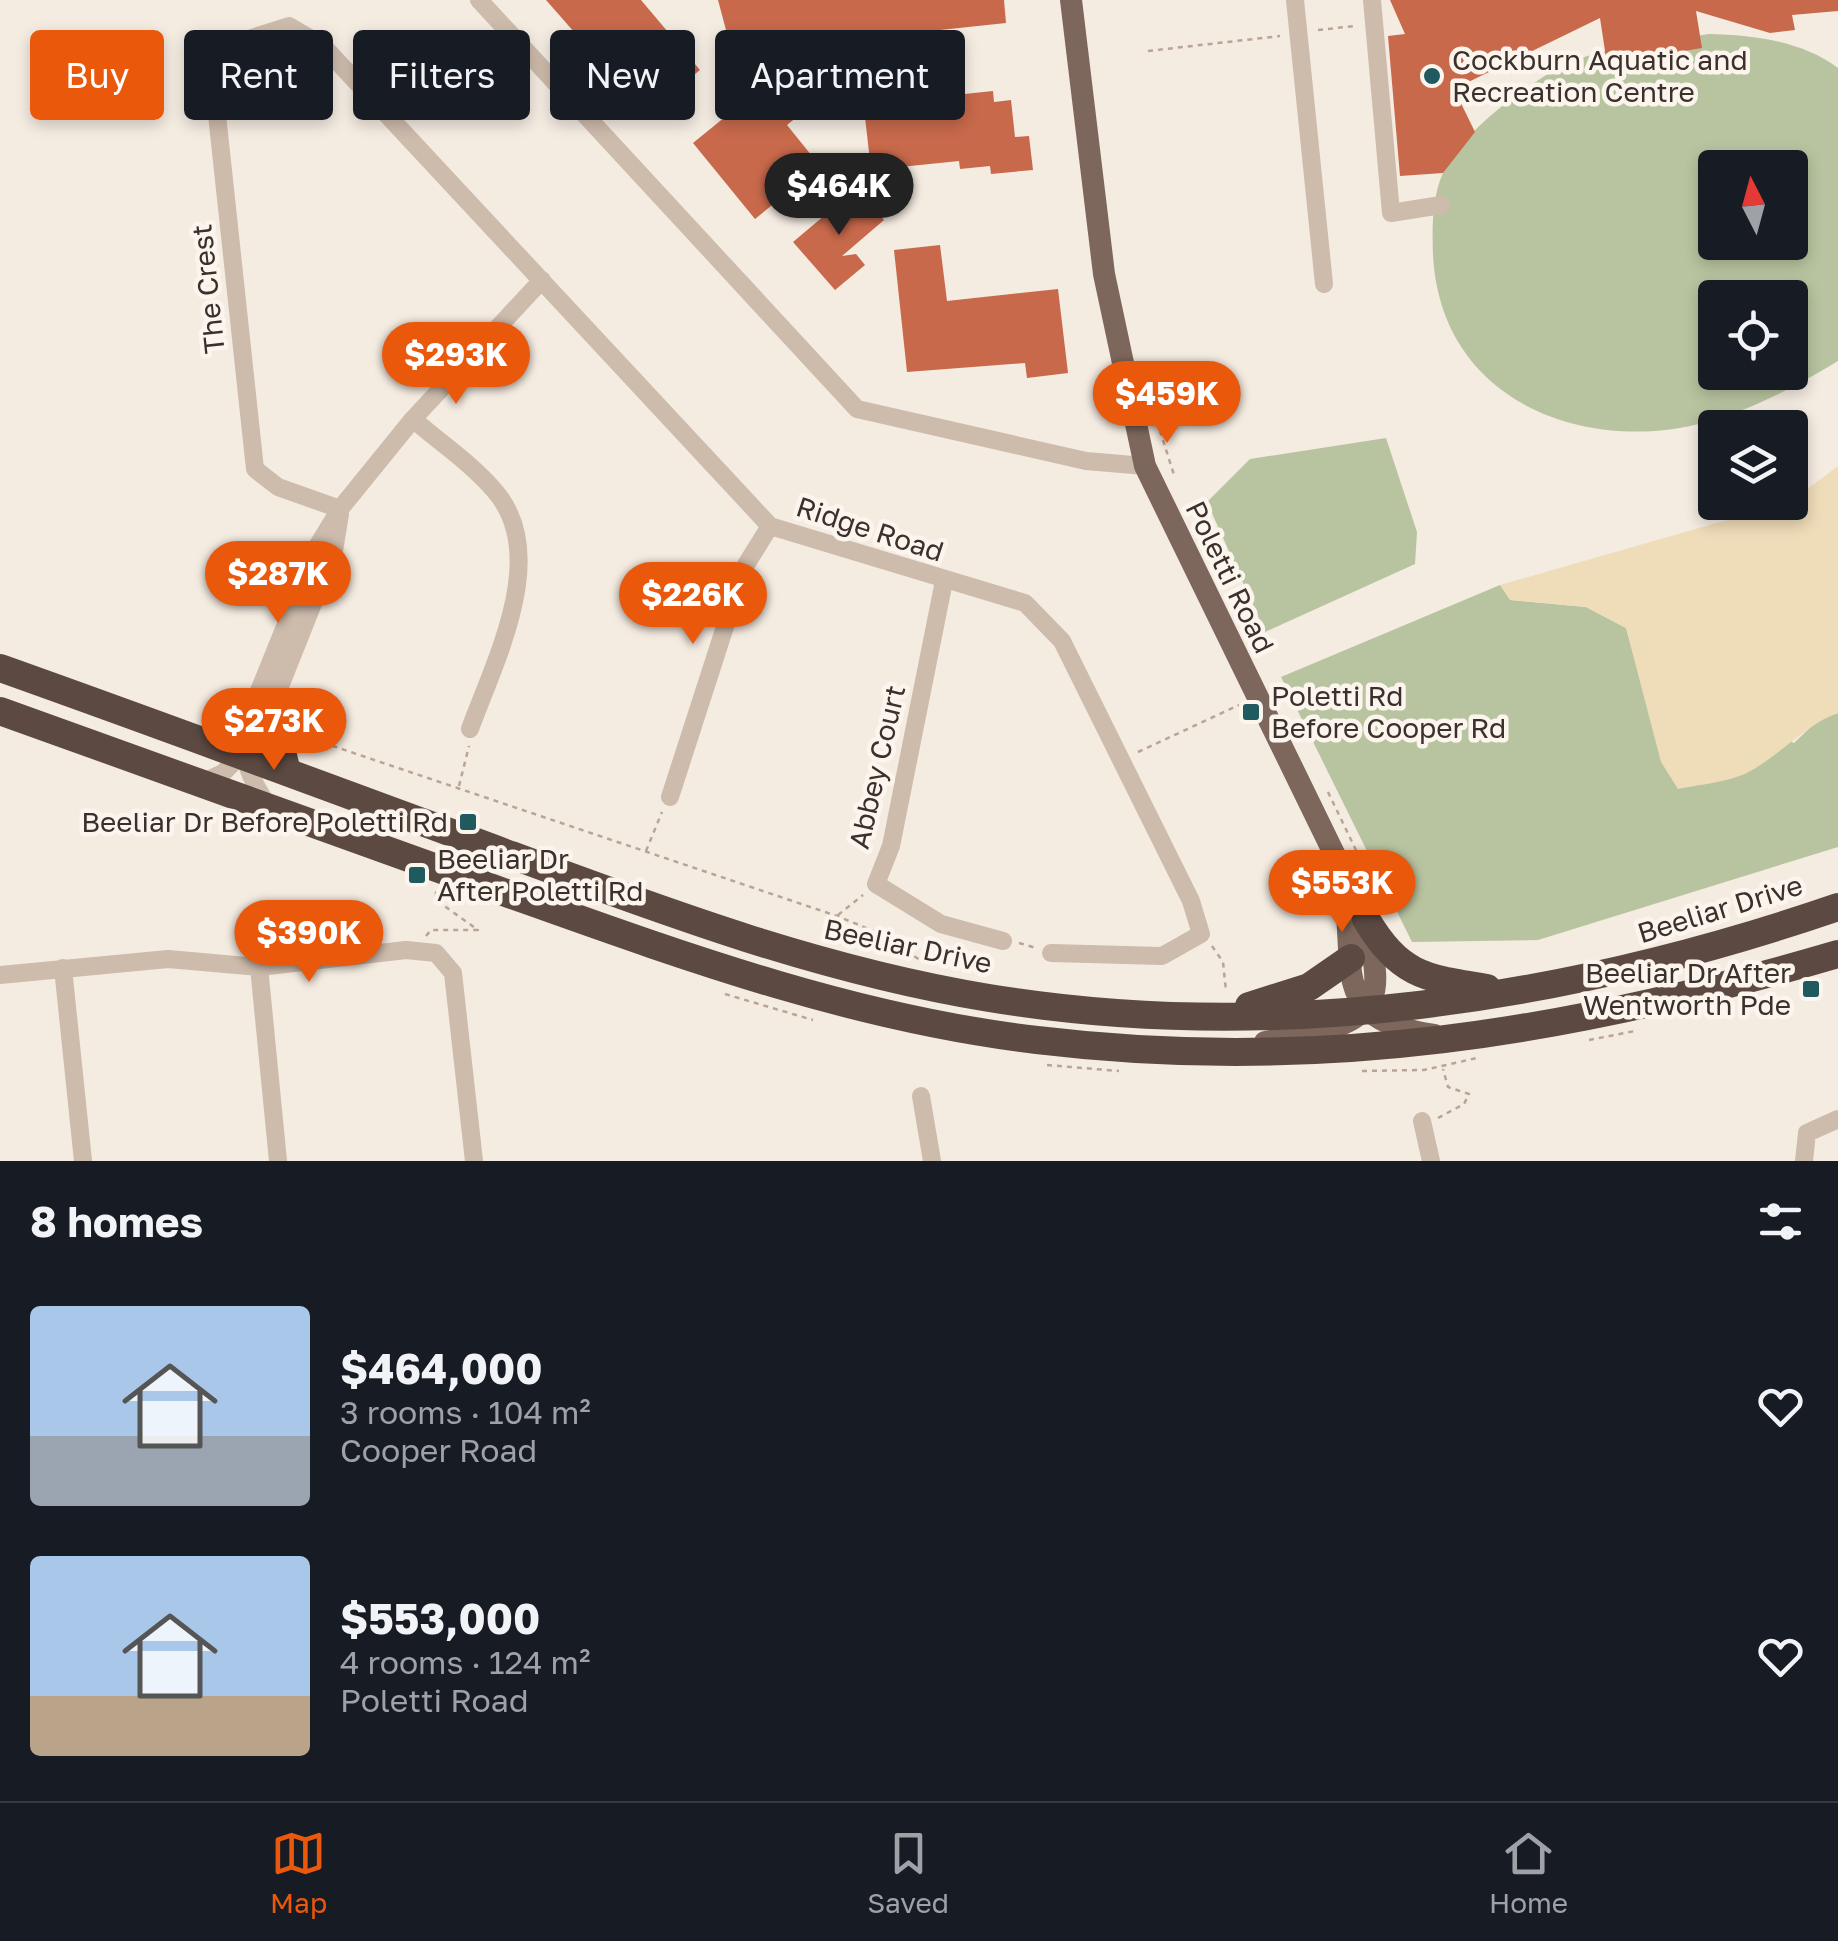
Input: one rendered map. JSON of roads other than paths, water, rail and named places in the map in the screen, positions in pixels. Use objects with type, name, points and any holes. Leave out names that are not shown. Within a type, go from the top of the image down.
[{"type":"highway","name":"Beeliar Drive","points":[[0,668],[740,939],[989,998],[1097,1010],[1223,1004],[1363,1010],[1518,992],[1635,968],[1838,907]]},
{"type":"highway","points":[[271,707],[287,772]]},
{"type":"highway","points":[[0,710],[752,980],[1031,1040],[1208,1052],[1336,1050],[1449,1041],[1636,1009],[1838,954]]},
{"type":"highway","points":[[1366,919],[1385,951],[1404,968],[1424,976],[1518,992]]},
{"type":"highway","points":[[1223,1004],[1309,987],[1351,958]]},
{"type":"main road","name":"Poletti Road","points":[[1072,0],[1104,274],[1145,466],[1366,919],[1374,995],[1363,1010],[1353,989],[1341,868]]},
{"type":"main road","points":[[1208,1052],[1347,1022],[1363,1010],[1376,1020],[1449,1041]]},
{"type":"street","points":[[479,0],[858,409],[1086,461],[1145,466]]},
{"type":"street","points":[[1295,0],[1306,32],[1324,284]]},
{"type":"street","points":[[1372,0],[1391,213],[1441,205]]},
{"type":"street","name":"Ridge Road","points":[[271,30],[289,26],[296,30]]},
{"type":"street","name":"Ridge Road","points":[[333,58],[770,526],[944,582],[1026,603],[1062,642],[1191,901],[1201,934],[1162,956],[1051,953]]},
{"type":"street","name":"The Crest","points":[[218,120],[255,469],[278,487],[340,509]]},
{"type":"street","points":[[269,807],[250,779],[243,756],[244,728],[318,544],[340,509],[413,419],[542,280]]},
{"type":"street","points":[[413,419],[496,491],[520,541],[522,566],[516,594],[470,729]]},
{"type":"street","points":[[202,783],[223,773],[261,734],[334,551],[340,509]]},
{"type":"street","points":[[670,797],[744,568],[770,526]]},
{"type":"street","name":"Abbey Court","points":[[944,582],[891,846],[876,884],[942,924],[1003,940]]},
{"type":"street","points":[[0,975],[168,958],[258,967],[406,950],[436,953],[454,973],[474,1161]]},
{"type":"street","points":[[258,967],[278,1161]]},
{"type":"street","points":[[63,968],[83,1161]]},
{"type":"street","points":[[922,1096],[932,1161]]},
{"type":"street","points":[[1804,1161],[1807,1132],[1838,1118]]},
{"type":"street","points":[[1422,1122],[1431,1161]]},
{"type":"place","name":"Cockburn Aquatic and Recreation Centre","points":[[1432,76]]},
{"type":"place","name":"Poletti Rd Before Cooper Rd","points":[[1251,712]]},
{"type":"place","name":"Beeliar Dr Before Poletti Rd","points":[[468,822]]},
{"type":"place","name":"Beeliar Dr After Poletti Rd","points":[[417,875]]},
{"type":"place","name":"Beeliar Dr After Wentworth Pde","points":[[1811,989]]}]
